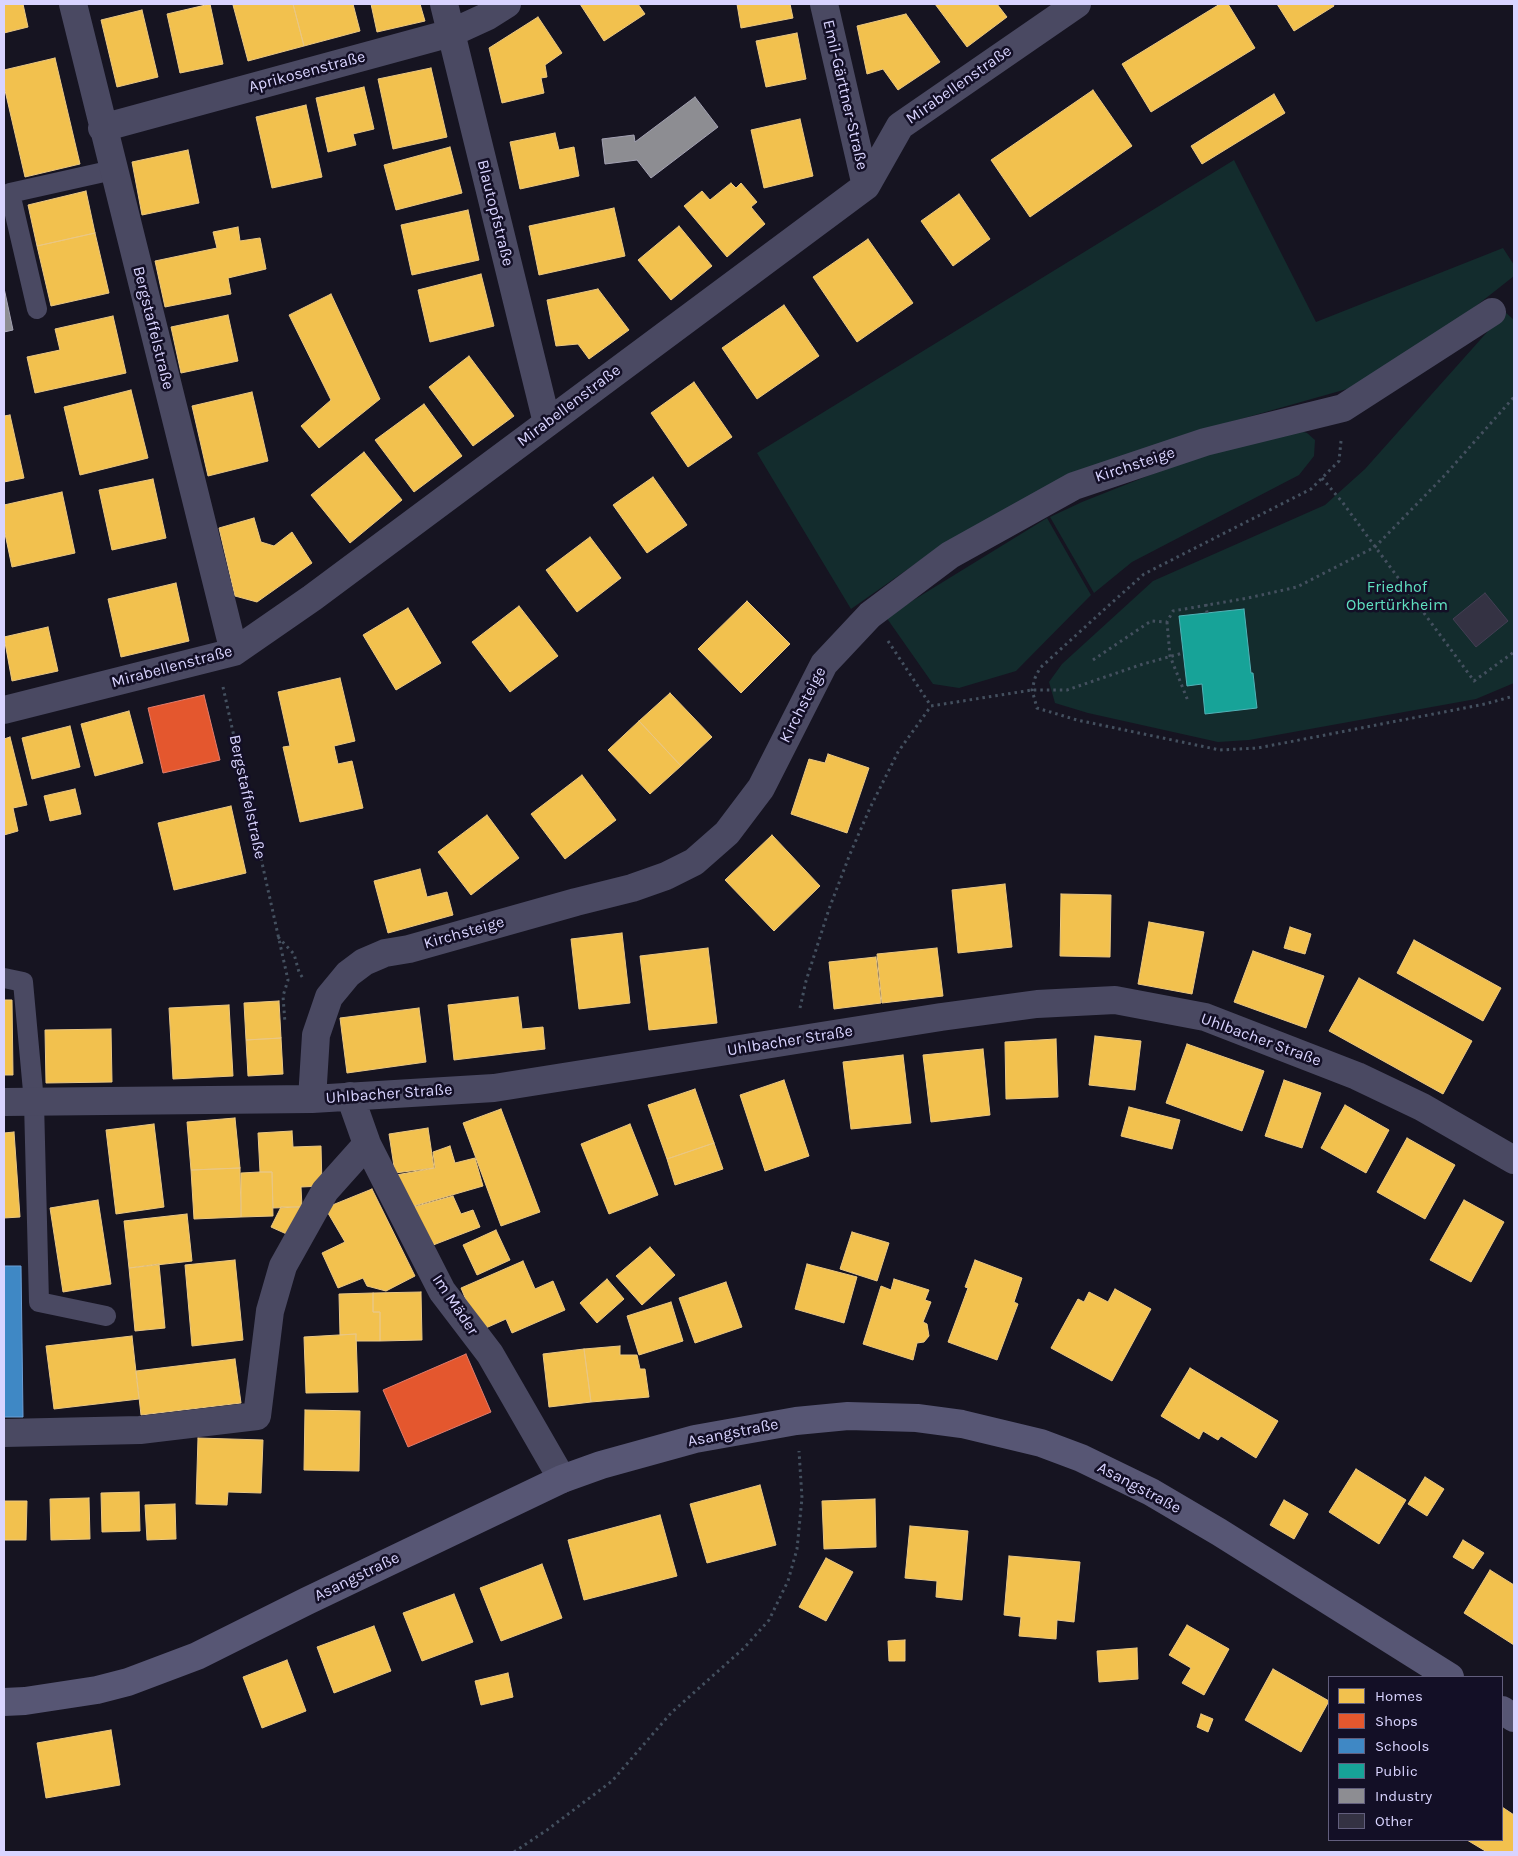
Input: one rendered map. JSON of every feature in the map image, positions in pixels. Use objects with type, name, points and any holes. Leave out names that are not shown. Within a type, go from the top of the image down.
[{"type":"street","name":"Bergstaffelstraße","points":[[73,4],[225,655]]},
{"type":"street","name":"Blautopfstraße","points":[[444,4],[546,422]]},
{"type":"street","name":"Aprikosenstraße","points":[[102,128],[451,32],[488,16],[507,4]]},
{"type":"street","name":"Emil-Gärttner-Straße","points":[[824,4],[866,186]]},
{"type":"street","name":"Mirabellenstraße","points":[[4,710],[225,655],[312,598],[546,422],[866,186],[900,126],[1077,4]]},
{"type":"street","name":"Kirchsteige","points":[[312,1099],[316,1035],[329,997],[348,974],[364,962],[385,954],[632,888],[666,876],[694,862],[727,833],[761,788],[824,664],[870,614],[950,555],[1074,486],[1205,442],[1343,408],[1492,312]]},
{"type":"street","name":"Uhlbacher Straße","points":[[4,1102],[312,1099],[494,1088],[941,1017],[1037,1004],[1115,1000],[1205,1017],[1357,1076],[1422,1107],[1514,1160]]},
{"type":"street","name":"Im Mäder","points":[[350,1096],[367,1144],[442,1291],[490,1354],[562,1479]]},
{"type":"street","points":[[4,1433],[140,1430],[257,1416],[270,1311],[283,1266],[324,1191],[367,1144]]},
{"type":"street","name":"Asangstraße","points":[[4,1702],[25,1701],[97,1690],[128,1682],[197,1656],[562,1479],[600,1465],[695,1439],[796,1421],[848,1416],[916,1418],[953,1423],[1041,1443],[1081,1458],[1151,1492],[1227,1537],[1448,1676]]},
{"type":"street","points":[[1503,1711],[1514,1718]]},
{"type":"lane","points":[[37,310],[10,193],[113,170]]},
{"type":"lane","points":[[4,978],[23,982],[34,1102],[39,1302],[106,1316]]},
{"type":"path","points":[[1188,701],[1170,656],[1167,622],[1173,611],[1297,587],[1375,547],[1445,475],[1514,397]]},
{"type":"path","points":[[1343,408],[1339,461],[1322,478],[1311,488],[1144,574],[1040,668],[1032,690],[1037,708],[1077,720],[1220,750],[1258,748],[1485,704],[1514,696]]},
{"type":"path","points":[[1322,478],[1474,681],[1514,652]]},
{"type":"path","points":[[1206,604],[1207,613]]},
{"type":"path","points":[[870,614],[931,706]]},
{"type":"path","points":[[1092,660],[1151,621],[1167,622]]},
{"type":"path","points":[[793,1040],[806,981],[829,909],[850,854],[898,752],[931,706],[1032,690],[1067,690],[1183,653]]},
{"type":"path","name":"Bergstaffelstraße","points":[[225,655],[288,980],[283,996],[285,1024]]},
{"type":"path","name":"Bergstaffelstraße","points":[[278,936],[294,954],[298,972]]},
{"type":"path","points":[[514,1852],[547,1830],[612,1781],[671,1713],[744,1648],[769,1620],[788,1581],[799,1535],[801,1485],[796,1421]]},
{"type":"green space","points":[[1234,160],[1316,322],[1503,248],[1514,265],[1514,276],[1424,347],[1354,387],[1202,430],[945,543],[851,609],[757,453]]},
{"type":"green space","name":"Friedhof Obertürkheim","points":[[1505,312],[1514,320],[1514,683],[1476,699],[1249,740],[1218,742],[1088,713],[1055,703],[1049,682],[1062,664],[1153,581],[1325,505],[1365,469]]},
{"type":"green space","points":[[1291,428],[1307,433],[1315,440],[1314,456],[1299,475],[1132,562],[1094,593],[1050,517],[1082,502],[1208,452]]},
{"type":"green space","points":[[1047,518],[1091,595],[1016,671],[959,688],[933,684],[886,617]]},
{"type":"building: Homes","points":[[4,4],[23,4],[28,27],[4,33]]},
{"type":"building: Homes","points":[[210,4],[223,64],[180,73],[167,14]]},
{"type":"building: Homes","points":[[293,4],[304,46],[248,61],[233,5]]},
{"type":"building: Homes","points":[[293,4],[353,4],[360,31],[304,46]]},
{"type":"building: Homes","points":[[371,4],[420,4],[425,21],[377,32]]},
{"type":"building: Homes","points":[[580,4],[638,4],[645,14],[604,41]]},
{"type":"building: Homes","points":[[737,4],[790,4],[793,18],[741,28]]},
{"type":"building: Homes","points":[[935,4],[997,4],[1007,17],[967,47]]},
{"type":"building: Homes","points":[[1220,4],[1228,4],[1255,48],[1151,112],[1122,64]]},
{"type":"building: Homes","points":[[1277,4],[1333,4],[1334,6],[1294,31]]},
{"type":"building: Homes","points":[[142,10],[158,77],[117,87],[101,20]]},
{"type":"building: Homes","points":[[906,14],[940,62],[898,90],[883,69],[867,74],[857,26]]},
{"type":"building: Homes","points":[[538,17],[562,53],[545,65],[547,77],[541,78],[544,93],[502,103],[489,48]]},
{"type":"building: Homes","points":[[797,33],[806,79],[766,87],[756,41]]},
{"type":"building: Homes","points":[[55,58],[80,164],[25,177],[4,86],[4,70]]},
{"type":"building: Homes","points":[[431,68],[447,137],[393,149],[378,79]]},
{"type":"building: Homes","points":[[364,87],[374,129],[353,134],[356,145],[328,152],[316,98]]},
{"type":"building: Homes","points":[[1093,90],[1132,146],[1030,217],[991,160]]},
{"type":"building: Homes","points":[[1274,94],[1285,113],[1202,164],[1191,146]]},
{"type":"building: Homes","points":[[306,105],[322,177],[272,188],[256,117]]},
{"type":"building: Homes","points":[[800,119],[813,176],[764,188],[751,130]]},
{"type":"building: Homes","points":[[555,133],[559,150],[574,147],[579,176],[520,189],[510,142]]},
{"type":"building: Homes","points":[[450,147],[462,193],[396,210],[384,165]]},
{"type":"building: Homes","points":[[188,150],[199,203],[142,215],[132,162]]},
{"type":"building: Homes","points":[[731,183],[736,188],[741,183],[757,202],[751,207],[765,224],[727,257],[684,206],[702,191],[710,200]]},
{"type":"building: Homes","points":[[86,191],[95,233],[37,246],[28,205]]},
{"type":"building: Homes","points":[[959,194],[990,239],[953,266],[921,221]]},
{"type":"building: Homes","points":[[614,208],[625,256],[539,275],[529,226]]},
{"type":"building: Homes","points":[[468,210],[479,260],[412,275],[401,225]]},
{"type":"building: Homes","points":[[679,226],[712,266],[671,300],[638,260]]},
{"type":"building: Homes","points":[[238,227],[240,241],[260,238],[266,269],[228,278],[231,294],[165,307],[155,261],[217,248],[213,232]]},
{"type":"building: Homes","points":[[95,233],[109,293],[51,306],[37,246]]},
{"type":"building: Homes","points":[[868,239],[913,303],[857,342],[813,277]]},
{"type":"building: Homes","points":[[481,274],[494,326],[430,342],[418,290]]},
{"type":"building: Homes","points":[[598,289],[629,330],[589,359],[578,344],[556,346],[547,300]]},
{"type":"building: Homes","points":[[331,294],[380,399],[319,448],[301,426],[331,400],[289,315]]},
{"type":"building: Homes","points":[[784,305],[819,356],[757,399],[722,348]]},
{"type":"building: Homes","points":[[228,315],[238,361],[181,373],[171,327]]},
{"type":"building: Homes","points":[[113,316],[126,373],[35,393],[27,357],[60,350],[55,329]]},
{"type":"building: Homes","points":[[469,356],[514,416],[473,446],[429,387]]},
{"type":"building: Homes","points":[[694,382],[732,437],[688,467],[651,413]]},
{"type":"building: Homes","points":[[131,390],[148,458],[80,475],[64,407]]},
{"type":"building: Homes","points":[[252,392],[268,461],[208,476],[192,406]]},
{"type":"building: Homes","points":[[424,404],[462,456],[414,492],[375,440]]},
{"type":"building: Homes","points":[[10,415],[24,478],[4,482],[4,416]]},
{"type":"building: Homes","points":[[364,452],[402,500],[350,543],[311,495]]},
{"type":"building: Homes","points":[[653,477],[687,525],[647,553],[613,505]]},
{"type":"building: Homes","points":[[153,479],[166,538],[112,550],[99,490]]},
{"type":"building: Homes","points":[[62,492],[75,553],[12,567],[4,529],[4,505]]},
{"type":"building: Homes","points":[[254,518],[261,542],[274,546],[292,532],[312,563],[257,602],[235,596],[219,528]]},
{"type":"building: Homes","points":[[590,537],[621,578],[577,612],[546,570]]},
{"type":"building: Homes","points":[[176,583],[189,641],[121,657],[108,599]]},
{"type":"building: Homes","points":[[747,601],[790,644],[741,693],[698,649]]},
{"type":"building: Homes","points":[[519,606],[558,656],[510,692],[472,642]]},
{"type":"building: Homes","points":[[408,608],[441,663],[396,690],[363,635]]},
{"type":"building: Homes","points":[[48,627],[58,671],[12,681],[4,637]]},
{"type":"building: Homes","points":[[340,678],[355,741],[334,746],[338,764],[352,761],[363,808],[300,822],[283,747],[290,746],[278,692]]},
{"type":"building: Homes","points":[[670,693],[712,737],[681,766],[639,721]]},
{"type":"building: Homes","points":[[129,711],[143,763],[95,776],[81,724]]},
{"type":"building: Homes","points":[[639,721],[681,766],[650,794],[608,750]]},
{"type":"building: Homes","points":[[70,726],[80,767],[32,779],[22,738]]},
{"type":"building: Homes","points":[[10,737],[27,805],[13,808],[18,831],[4,835],[4,739]]},
{"type":"building: Homes","points":[[828,754],[869,768],[847,833],[791,814],[809,759],[825,763]]},
{"type":"building: Homes","points":[[582,775],[616,820],[565,859],[531,814]]},
{"type":"building: Homes","points":[[75,789],[81,814],[50,821],[44,796]]},
{"type":"building: Homes","points":[[231,806],[246,873],[174,890],[158,823]]},
{"type":"building: Homes","points":[[487,815],[519,858],[471,895],[438,852]]},
{"type":"building: Homes","points":[[772,835],[820,886],[774,931],[725,880]]},
{"type":"building: Homes","points":[[420,869],[427,897],[447,892],[453,915],[388,933],[374,881]]},
{"type":"building: Homes","points":[[1005,884],[1012,947],[958,953],[952,890]]},
{"type":"building: Homes","points":[[1061,894],[1111,895],[1110,957],[1060,956]]},
{"type":"building: Homes","points":[[1149,922],[1204,932],[1192,994],[1138,984]]},
{"type":"building: Homes","points":[[1290,927],[1311,934],[1305,954],[1284,948]]},
{"type":"building: Homes","points":[[622,933],[630,1003],[579,1009],[571,939]]},
{"type":"building: Homes","points":[[1414,940],[1501,988],[1483,1021],[1397,973]]},
{"type":"building: Homes","points":[[708,948],[717,1023],[649,1030],[640,956]]},
{"type":"building: Homes","points":[[937,948],[943,996],[882,1003],[877,954]]},
{"type":"building: Homes","points":[[1253,951],[1324,976],[1306,1028],[1234,1002]]},
{"type":"building: Homes","points":[[876,957],[881,1003],[834,1009],[829,962]]},
{"type":"building: Homes","points":[[1359,978],[1472,1041],[1443,1094],[1329,1031]]},
{"type":"building: Homes","points":[[518,997],[522,1029],[543,1027],[545,1049],[454,1060],[448,1005]]},
{"type":"building: Homes","points":[[4,1000],[12,1000],[13,1075],[4,1075]]},
{"type":"building: Homes","points":[[279,1001],[281,1038],[246,1040],[244,1003]]},
{"type":"building: Homes","points":[[229,1005],[233,1076],[173,1079],[169,1008]]},
{"type":"building: Homes","points":[[419,1008],[426,1062],[347,1073],[340,1018]]},
{"type":"building: Homes","points":[[111,1029],[112,1082],[46,1083],[45,1030]]},
{"type":"building: Homes","points":[[1095,1036],[1141,1041],[1135,1090],[1089,1085]]},
{"type":"building: Homes","points":[[281,1038],[283,1074],[248,1076],[246,1040]]},
{"type":"building: Homes","points":[[1056,1039],[1058,1097],[1006,1099],[1005,1042]]},
{"type":"building: Homes","points":[[1187,1044],[1264,1071],[1242,1131],[1166,1103]]},
{"type":"building: Homes","points":[[983,1049],[990,1115],[931,1122],[923,1055]]},
{"type":"building: Homes","points":[[903,1055],[911,1123],[851,1129],[843,1062]]},
{"type":"building: Homes","points":[[784,1080],[809,1156],[765,1171],[740,1095]]},
{"type":"building: Homes","points":[[1284,1080],[1321,1093],[1302,1148],[1265,1136]]},
{"type":"building: Homes","points":[[695,1089],[714,1143],[667,1159],[648,1105]]},
{"type":"building: Homes","points":[[1345,1105],[1389,1130],[1366,1173],[1321,1148]]},
{"type":"building: Homes","points":[[1129,1107],[1180,1120],[1172,1149],[1121,1136]]},
{"type":"building: Homes","points":[[501,1109],[540,1212],[501,1226],[463,1123]]},
{"type":"building: Homes","points":[[235,1118],[240,1168],[191,1170],[187,1122]]},
{"type":"building: Homes","points":[[154,1124],[164,1207],[116,1214],[106,1130]]},
{"type":"building: Homes","points":[[630,1124],[658,1195],[609,1214],[581,1144]]},
{"type":"building: Homes","points":[[428,1128],[434,1168],[395,1173],[389,1134]]},
{"type":"building: Homes","points":[[292,1131],[293,1147],[321,1146],[322,1186],[301,1187],[302,1207],[273,1208],[272,1172],[260,1172],[258,1133]]},
{"type":"building: Homes","points":[[14,1132],[20,1217],[4,1218],[4,1133]]},
{"type":"building: Homes","points":[[1407,1138],[1455,1165],[1425,1219],[1377,1192]]},
{"type":"building: Homes","points":[[714,1143],[723,1169],[675,1185],[667,1159]]},
{"type":"building: Homes","points":[[450,1146],[455,1163],[475,1158],[483,1186],[407,1208],[396,1175],[435,1168],[433,1152]]},
{"type":"building: Homes","points":[[240,1168],[241,1217],[194,1219],[191,1170]]},
{"type":"building: Homes","points":[[272,1172],[273,1216],[241,1217],[241,1173]]},
{"type":"building: Homes","points":[[372,1189],[415,1276],[386,1291],[367,1286],[363,1278],[338,1288],[322,1253],[345,1242],[325,1208]]},
{"type":"building: Homes","points":[[453,1196],[461,1214],[473,1210],[480,1227],[428,1247],[410,1208]]},
{"type":"building: Homes","points":[[98,1200],[111,1284],[63,1292],[50,1208]]},
{"type":"building: Homes","points":[[1464,1200],[1504,1222],[1471,1282],[1430,1260]]},
{"type":"building: Homes","points":[[281,1207],[302,1207],[291,1236],[271,1227]]},
{"type":"building: Homes","points":[[187,1214],[192,1261],[129,1268],[124,1221]]},
{"type":"building: Homes","points":[[496,1230],[510,1260],[477,1275],[463,1245]]},
{"type":"building: Homes","points":[[852,1232],[889,1243],[877,1281],[840,1269]]},
{"type":"building: Homes","points":[[650,1247],[675,1275],[642,1305],[616,1276]]},
{"type":"building: Homes","points":[[235,1260],[243,1340],[192,1346],[185,1265]]},
{"type":"building: Homes","points":[[975,1260],[1022,1278],[1014,1302],[1018,1304],[997,1360],[948,1342],[968,1288],[965,1287]]},
{"type":"building: Homes","points":[[523,1261],[535,1289],[553,1281],[565,1310],[512,1333],[506,1319],[479,1331],[461,1288]]},
{"type":"building: Homes","points":[[159,1264],[165,1328],[135,1331],[129,1268]]},
{"type":"building: Homes","points":[[807,1264],[857,1277],[844,1323],[795,1309]]},
{"type":"building: Homes","points":[[607,1279],[624,1299],[597,1323],[580,1303]]},
{"type":"building: Homes","points":[[894,1279],[929,1290],[925,1300],[931,1302],[923,1322],[927,1324],[929,1336],[924,1342],[917,1343],[913,1360],[863,1344],[881,1286],[891,1290]]},
{"type":"building: Homes","points":[[726,1282],[742,1327],[695,1343],[679,1298]]},
{"type":"building: Homes","points":[[1115,1289],[1151,1309],[1112,1381],[1051,1348],[1078,1299],[1084,1302],[1089,1292],[1108,1302]]},
{"type":"building: Homes","points":[[421,1292],[422,1340],[380,1341],[380,1312],[373,1312],[373,1293]]},
{"type":"building: Homes","points":[[373,1293],[373,1312],[380,1312],[380,1341],[356,1341],[356,1334],[340,1335],[339,1294]]},
{"type":"building: Homes","points":[[671,1302],[683,1341],[639,1355],[627,1316]]},
{"type":"building: Homes","points":[[356,1334],[358,1392],[306,1393],[304,1337]]},
{"type":"building: Homes","points":[[132,1336],[139,1399],[54,1409],[46,1346]]},
{"type":"building: Homes","points":[[620,1346],[620,1355],[637,1355],[640,1369],[645,1369],[649,1397],[591,1402],[584,1349]]},
{"type":"building: Homes","points":[[584,1349],[591,1402],[549,1407],[543,1354]]},
{"type":"building: Homes","points":[[235,1359],[241,1403],[141,1415],[136,1371]]},
{"type":"building: Homes","points":[[1190,1368],[1278,1421],[1256,1458],[1221,1436],[1218,1440],[1203,1431],[1199,1439],[1161,1416]]},
{"type":"building: Homes","points":[[305,1410],[360,1411],[359,1471],[304,1470]]},
{"type":"building: Homes","points":[[198,1438],[263,1440],[261,1493],[228,1492],[227,1505],[196,1504]]},
{"type":"building: Homes","points":[[1356,1469],[1406,1500],[1379,1544],[1329,1512]]},
{"type":"building: Homes","points":[[1425,1477],[1444,1489],[1427,1516],[1408,1504]]},
{"type":"building: Homes","points":[[760,1485],[776,1545],[707,1563],[690,1504]]},
{"type":"building: Homes","points":[[139,1492],[140,1531],[102,1532],[101,1493]]},
{"type":"building: Homes","points":[[89,1498],[90,1539],[51,1540],[50,1499]]},
{"type":"building: Homes","points":[[875,1499],[876,1547],[824,1549],[822,1501]]},
{"type":"building: Homes","points":[[1284,1500],[1308,1514],[1294,1539],[1270,1525]]},
{"type":"building: Homes","points":[[4,1501],[27,1501],[26,1540],[4,1540]]},
{"type":"building: Homes","points":[[175,1504],[176,1539],[147,1540],[145,1505]]},
{"type":"building: Homes","points":[[660,1515],[677,1576],[584,1600],[568,1540]]},
{"type":"building: Homes","points":[[910,1526],[968,1531],[962,1600],[936,1597],[937,1581],[905,1578]]},
{"type":"building: Homes","points":[[1463,1540],[1484,1553],[1473,1569],[1453,1557]]},
{"type":"building: Homes","points":[[1009,1556],[1080,1562],[1074,1622],[1057,1620],[1056,1639],[1019,1636],[1021,1617],[1004,1615]]},
{"type":"building: Homes","points":[[826,1558],[853,1572],[826,1621],[799,1607]]},
{"type":"building: Homes","points":[[542,1564],[562,1618],[501,1641],[480,1588]]},
{"type":"building: Homes","points":[[1490,1570],[1514,1585],[1514,1645],[1464,1613]]},
{"type":"building: Homes","points":[[454,1594],[473,1642],[422,1661],[403,1613]]},
{"type":"building: Homes","points":[[1187,1625],[1229,1649],[1204,1695],[1182,1683],[1191,1668],[1169,1655]]},
{"type":"building: Homes","points":[[374,1626],[391,1671],[334,1693],[317,1647]]},
{"type":"building: Homes","points":[[905,1640],[905,1661],[889,1661],[888,1641]]},
{"type":"building: Homes","points":[[1137,1648],[1138,1679],[1099,1682],[1097,1651]]},
{"type":"building: Homes","points":[[287,1660],[306,1711],[262,1728],[243,1677]]},
{"type":"building: Homes","points":[[1273,1669],[1328,1700],[1301,1752],[1245,1720]]},
{"type":"building: Homes","points":[[508,1673],[513,1697],[481,1705],[475,1681]]},
{"type":"building: Homes","points":[[1201,1714],[1213,1719],[1208,1732],[1197,1727]]},
{"type":"building: Homes","points":[[111,1730],[120,1785],[46,1798],[37,1743]]},
{"type":"building: Homes","points":[[1503,1808],[1514,1815],[1514,1852],[1487,1852],[1469,1841],[1503,1841]]},
{"type":"building: Shops","points":[[204,695],[220,760],[163,773],[148,708]]},
{"type":"building: Shops","points":[[466,1354],[491,1412],[408,1447],[383,1390]]},
{"type":"building: Schools","points":[[4,1266],[21,1266],[23,1417],[4,1417]]},
{"type":"building: Public","points":[[1244,609],[1257,708],[1205,714],[1202,684],[1187,686],[1179,616]]},
{"type":"building: Industry","points":[[695,97],[718,127],[651,178],[637,160],[605,164],[602,139],[634,135],[635,142]]},
{"type":"building: Industry","points":[[4,288],[13,330],[4,332]]},
{"type":"building: Other","points":[[1485,593],[1508,621],[1476,647],[1453,619]]}]
